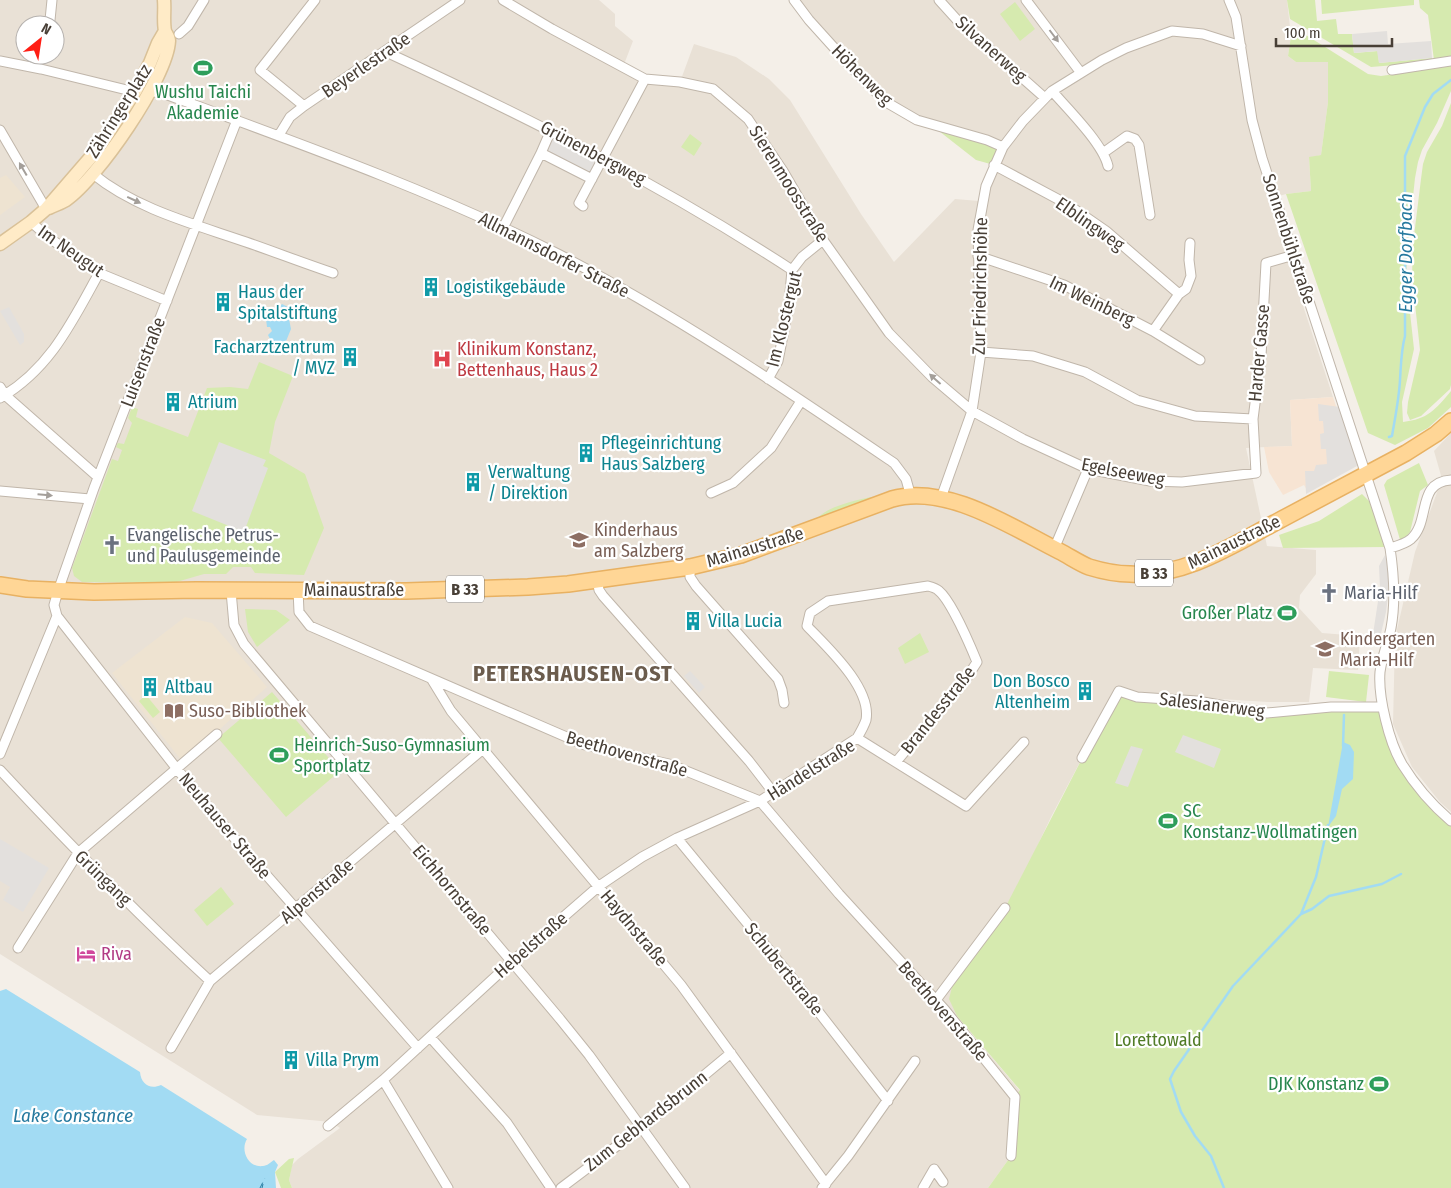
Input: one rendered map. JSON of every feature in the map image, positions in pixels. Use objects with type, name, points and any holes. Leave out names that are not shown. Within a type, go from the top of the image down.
[{"type":"main road","name":"Zähringerplatz","points":[[46,208],[67,199],[92,174],[110,153],[150,91],[166,54],[170,39],[166,31],[164,0]]},
{"type":"main road","name":"Zähringerplatz","points":[[0,244],[31,222],[46,208],[97,150],[136,90],[158,42],[166,31]]},
{"type":"main road","points":[[136,90],[150,91]]},
{"type":"main road","name":"Mainaustraße","points":[[0,585],[58,591],[457,590],[528,587],[597,580],[690,567],[741,555],[892,500],[911,497],[941,498],[967,506],[1088,567],[1132,575],[1171,571],[1212,555],[1367,474],[1436,434],[1451,421]]},
{"type":"street","points":[[50,15],[52,0]]},
{"type":"street","points":[[179,34],[188,26],[204,0]]},
{"type":"street","points":[[304,106],[260,70],[315,0]]},
{"type":"street","name":"Beyerlestraße","points":[[279,135],[290,117],[304,106],[460,0]]},
{"type":"street","name":"Sierenmoosstraße","points":[[503,0],[552,29],[645,79],[680,82],[713,90],[748,119],[783,171],[823,240],[889,332],[932,377],[972,411]]},
{"type":"street","name":"Höhenweg","points":[[794,0],[809,20],[855,71],[886,102],[917,120],[980,138],[1003,147]]},
{"type":"street","name":"Silvanerweg","points":[[939,0],[958,21],[1049,95]]},
{"type":"street","points":[[1026,0],[1081,73]]},
{"type":"street","name":"Sonnenbühlstraße","points":[[1229,0],[1236,17],[1252,120],[1262,158],[1390,548],[1395,590],[1391,627],[1380,674],[1382,707],[1401,762],[1417,786],[1451,822]]},
{"type":"street","name":"Zur Friedrichshöhe","points":[[941,498],[972,411],[981,352],[978,230],[986,186],[1003,147],[1023,121],[1049,95],[1102,60],[1126,48],[1172,31],[1203,34],[1241,46]]},
{"type":"street","name":"Grünenbergweg","points":[[386,52],[551,130],[604,158],[677,199],[792,270]]},
{"type":"street","points":[[0,61],[41,68],[127,90],[136,90]]},
{"type":"street","points":[[1392,70],[1451,62]]},
{"type":"street","points":[[583,206],[579,203],[645,79]]},
{"type":"street","name":"Allmannsdorfer Straße","points":[[150,91],[165,94],[279,135],[429,194],[559,255],[635,296],[768,379],[894,463],[906,479],[911,497]]},
{"type":"street","points":[[1049,95],[1071,112],[1103,153],[1108,166]]},
{"type":"street","name":"Luisenstraße","points":[[58,591],[98,476],[237,120]]},
{"type":"street","points":[[0,130],[46,208]]},
{"type":"street","points":[[503,228],[551,130]]},
{"type":"street","points":[[1103,153],[1127,136],[1135,139],[1139,145],[1142,157],[1150,215]]},
{"type":"street","points":[[541,153],[592,179]]},
{"type":"street","name":"Elblingweg","points":[[994,165],[1067,204],[1106,231],[1179,294]]},
{"type":"street","points":[[92,174],[103,183],[131,199],[196,225],[333,273]]},
{"type":"street","name":"Im Neugut","points":[[31,222],[48,237],[99,273],[167,301]]},
{"type":"street","name":"Im Klostergut","points":[[768,379],[778,361],[789,304],[792,270],[802,256],[823,240]]},
{"type":"street","points":[[1153,331],[1179,294],[1186,289],[1191,276],[1189,260],[1190,243]]},
{"type":"street","name":"Harder Gasse","points":[[1256,472],[1253,419],[1261,356],[1266,263],[1294,255]]},
{"type":"street","name":"Im Weinberg","points":[[978,256],[1064,285],[1153,331],[1200,360]]},
{"type":"street","points":[[98,476],[2,393],[24,382],[54,351],[99,273]]},
{"type":"street","points":[[981,352],[1033,356],[1085,372],[1137,400],[1195,416],[1253,419]]},
{"type":"street","points":[[711,494],[733,483],[771,448],[801,401]]},
{"type":"street","name":"Egelseeweg","points":[[972,411],[1023,439],[1088,469],[1150,481],[1182,482],[1256,472]]},
{"type":"street","points":[[1054,549],[1088,469]]},
{"type":"street","points":[[1390,548],[1412,539],[1418,529],[1432,486],[1441,480],[1451,480]]},
{"type":"street","points":[[0,491],[90,498]]},
{"type":"street","points":[[690,567],[690,577],[696,586],[778,679],[784,703]]},
{"type":"street","points":[[597,580],[599,590],[603,596],[749,761],[772,792]]},
{"type":"street","name":"Brandesstraße","points":[[858,738],[866,720],[864,698],[839,658],[807,626],[810,612],[828,601],[928,586],[938,589],[953,612],[977,662],[966,679],[896,762]]},
{"type":"street","name":"Beethovenstraße","points":[[298,590],[299,612],[310,626],[585,746],[669,764],[760,801],[839,894],[936,1000],[1015,1097],[1011,1156]]},
{"type":"street","points":[[0,754],[57,616],[54,605],[58,591]]},
{"type":"street","name":"Eichhornstraße","points":[[231,591],[234,625],[244,644],[589,1055],[685,1188]]},
{"type":"street","name":"Neuhauser Straße","points":[[57,616],[177,769],[295,909],[418,1048]]},
{"type":"street","name":"Haydnstraße","points":[[432,680],[451,711],[681,985],[824,1186]]},
{"type":"street","name":"Salesianerweg","points":[[1082,758],[1119,691],[1137,697],[1197,701],[1267,713],[1331,707],[1382,707]]},
{"type":"street","points":[[18,948],[78,853],[217,734]]},
{"type":"street","name":"Händelstraße","points":[[760,801],[858,738],[966,806],[1024,742]]},
{"type":"street","name":"Alpenstraße","points":[[171,1048],[210,981],[483,749]]},
{"type":"street","name":"Grüngang","points":[[0,770],[78,853],[210,981]]},
{"type":"street","name":"Hebelstraße","points":[[328,1126],[383,1080],[512,961],[599,886],[642,857],[677,838],[760,801]]},
{"type":"street","name":"Schubertstraße","points":[[677,838],[789,974],[888,1101]]},
{"type":"street","points":[[936,1000],[1005,908]]},
{"type":"street","points":[[430,1037],[507,1123],[551,1188]]},
{"type":"street","name":"Zum Gebhardsbrunn","points":[[561,1188],[642,1127],[731,1053]]},
{"type":"street","points":[[824,1186],[888,1101],[915,1061]]},
{"type":"street","points":[[383,1080],[448,1188]]},
{"type":"street","points":[[923,1188],[934,1169],[943,1182]]},
{"type":"shaded area","points":[[0,0],[599,0],[615,14],[615,26],[633,41],[623,67],[645,79],[680,82],[694,44],[736,57],[769,79],[790,100],[861,214],[894,262],[955,199],[979,201],[1006,147],[920,120],[891,102],[861,75],[798,0],[1287,0],[1291,36],[1288,56],[1296,62],[1328,62],[1328,102],[1321,155],[1309,158],[1311,191],[1286,194],[1268,199],[1333,397],[1290,400],[1292,446],[1246,448],[1267,546],[1316,550],[1316,574],[1300,595],[1299,608],[1322,633],[1360,636],[1358,670],[1313,668],[1309,702],[1268,702],[1141,694],[1090,743],[1051,817],[957,1016],[1020,1091],[1011,1156],[988,1188],[292,1188],[289,1180],[292,1165],[340,1128],[331,1122],[257,1115],[0,954]]},
{"type":"shaded area","points":[[1387,31],[1388,44],[1431,41],[1432,58],[1379,63],[1377,51],[1354,53],[1352,34]]},
{"type":"shaded area","points":[[554,136],[597,159],[590,174],[546,151]]},
{"type":"shaded area","points":[[6,175],[25,197],[0,215],[0,178]]},
{"type":"shaded area","points":[[9,307],[24,334],[24,342],[20,345],[0,311]]},
{"type":"shaded area","points":[[1333,397],[1353,458],[1307,490],[1304,485],[1283,495],[1269,472],[1264,447],[1292,446],[1290,400]]},
{"type":"shaded area","points":[[1318,404],[1340,407],[1358,462],[1357,466],[1306,494],[1305,471],[1314,471],[1316,465],[1327,464],[1326,449],[1321,449],[1320,434],[1324,433],[1323,421],[1319,421]]},
{"type":"shaded area","points":[[1451,433],[1451,812],[1440,802],[1412,767],[1393,724],[1395,638],[1415,552],[1442,479],[1434,451]]},
{"type":"shaded area","points":[[219,442],[266,460],[263,466],[268,468],[244,532],[192,511]]},
{"type":"shaded area","points":[[1385,555],[1388,566],[1389,588],[1380,638],[1373,634],[1380,588],[1379,566]]},
{"type":"shaded area","points":[[185,617],[212,623],[267,687],[182,761],[112,673]]},
{"type":"shaded area","points":[[690,671],[705,687],[699,693],[684,676]]},
{"type":"shaded area","points":[[1183,735],[1221,749],[1214,768],[1175,752]]},
{"type":"shaded area","points":[[1131,746],[1143,749],[1128,787],[1115,783]]},
{"type":"shaded area","points":[[0,839],[49,868],[23,912],[3,900],[10,887],[0,881]]},
{"type":"green space","points":[[1287,0],[1315,0],[1317,21],[1336,19],[1338,34],[1352,34],[1354,53],[1378,51],[1379,63],[1432,58],[1432,62],[1371,67],[1290,19]]},
{"type":"green space","points":[[1321,0],[1414,0],[1414,5],[1322,14]]},
{"type":"green space","points":[[1419,0],[1451,0],[1451,57],[1434,60],[1428,15],[1420,8]]},
{"type":"green space","points":[[1015,2],[1035,29],[1020,41],[1000,14]]},
{"type":"green space","points":[[1298,30],[1368,74],[1381,76],[1444,67],[1451,63],[1451,91],[1437,123],[1422,150],[1415,178],[1406,276],[1414,349],[1402,402],[1403,422],[1425,416],[1451,391],[1451,407],[1428,428],[1395,445],[1368,433],[1286,194],[1311,191],[1309,157],[1321,155],[1328,102],[1328,62],[1296,62],[1288,56],[1291,36]]},
{"type":"green space","points":[[1451,103],[1451,385],[1450,389],[1421,416],[1410,420],[1407,413],[1408,402],[1420,350],[1412,276],[1413,244],[1421,179],[1427,152],[1442,126]]},
{"type":"green space","points":[[930,124],[1002,147],[994,165],[976,160]]},
{"type":"green space","points":[[690,134],[702,143],[694,156],[681,147]]},
{"type":"green space","points":[[259,362],[293,376],[275,422],[269,453],[305,474],[324,528],[304,575],[255,573],[251,567],[233,567],[226,574],[204,574],[173,583],[82,582],[74,576],[72,568],[112,459],[118,461],[122,450],[116,447],[118,443],[124,444],[132,423],[128,418],[132,407],[138,409],[136,417],[188,437],[207,388],[230,387],[248,389]]},
{"type":"green space","points":[[1419,463],[1428,485],[1420,491],[1410,532],[1401,543],[1384,485],[1387,480]]},
{"type":"green space","points":[[1362,494],[1373,505],[1386,547],[1283,548],[1279,535],[1319,521]]},
{"type":"green space","points":[[876,497],[816,520],[820,515],[833,508]]},
{"type":"green space","points":[[245,609],[276,610],[290,620],[257,647],[248,632]]},
{"type":"green space","points":[[920,633],[929,652],[905,664],[898,648]]},
{"type":"green space","points":[[1329,671],[1369,675],[1366,702],[1326,697]]},
{"type":"green space","name":"Lorettowald","points":[[1119,691],[1267,713],[1382,707],[1401,762],[1451,821],[1451,1188],[988,1188],[1011,1156],[1015,1097],[1020,1090],[957,1016],[949,999],[952,987],[1005,908]]},
{"type":"green space","name":"Heinrich-Suso-Gymnasium Sportplatz","points":[[272,692],[340,771],[286,817],[218,738]]},
{"type":"green space","points":[[146,695],[160,712],[153,718],[139,701]]},
{"type":"green space","points":[[221,887],[234,904],[207,926],[194,910]]},
{"type":"green space","points":[[294,1158],[289,1180],[292,1188],[281,1188],[275,1172],[289,1159]]},
{"type":"water","points":[[282,304],[290,308],[289,319],[291,329],[282,351],[272,343],[268,335],[272,331],[270,327],[267,327],[266,319],[272,311],[276,311]]},
{"type":"water","points":[[1343,742],[1350,745],[1354,752],[1353,779],[1342,789],[1336,816],[1328,827]]},
{"type":"water","name":"Lake Constance","points":[[6,989],[140,1072],[142,1080],[147,1085],[153,1087],[161,1085],[247,1139],[244,1148],[245,1153],[253,1164],[263,1166],[274,1160],[278,1165],[275,1172],[276,1188],[0,1188],[0,991]]},
{"type":"waterway","name":"Egger Dorfbach","points":[[1389,437],[1392,436],[1397,408],[1405,336],[1405,156],[1425,107],[1433,94],[1451,80]]},
{"type":"waterway","points":[[1343,746],[1344,715]]},
{"type":"waterway","points":[[1301,914],[1316,877],[1328,825]]},
{"type":"waterway","points":[[1224,1188],[1211,1156],[1195,1136],[1181,1112],[1170,1079],[1174,1071],[1233,986],[1301,914],[1312,909],[1329,896],[1382,884],[1401,874]]},
{"type":"ferry route","points":[[260,1188],[265,1178]]},
{"type":"ferry route","points":[[262,1188],[263,1184]]},
{"type":"place","name":"Wushu Taichi Akademie","points":[[203,68]]},
{"type":"place","name":"Logistikgebäude","points":[[431,287]]},
{"type":"place","name":"Haus der Spitalstiftung","points":[[223,302]]},
{"type":"place","name":"Facharztzentrum / MVZ","points":[[350,357]]},
{"type":"place","name":"Klinikum Konstanz, Bettenhaus, Haus 2","points":[[442,359]]},
{"type":"place","name":"Atrium","points":[[173,402]]},
{"type":"place","name":"Pflegeinrichtung Haus Salzberg","points":[[586,453]]},
{"type":"place","name":"Verwaltung / Direktion","points":[[473,482]]},
{"type":"place","name":"Kinderhaus am Salzberg","points":[[579,540]]},
{"type":"place","name":"Evangelische Petrus- und Paulusgemeinde","points":[[112,545]]},
{"type":"place","name":"Maria-Hilf","points":[[1329,593]]},
{"type":"place","name":"Großer Platz","points":[[1287,613]]},
{"type":"place","name":"Villa Lucia","points":[[693,621]]},
{"type":"place","name":"Kindergarten Maria-Hilf","points":[[1325,649]]},
{"type":"place","name":"Altbau","points":[[150,687]]},
{"type":"place","name":"Don Bosco Altenheim","points":[[1085,691]]},
{"type":"place","name":"Suso-Bibliothek","points":[[174,711]]},
{"type":"place","name":"Heinrich-Suso-Gymnasium Sportplatz","points":[[279,755]]},
{"type":"place","name":"SC Konstanz-Wollmatingen","points":[[1168,821]]},
{"type":"place","name":"Riva","points":[[86,954]]},
{"type":"place","name":"Villa Prym","points":[[291,1060]]},
{"type":"place","name":"DJK Konstanz","points":[[1379,1084]]},
{"type":"district","name":"PETERSHAUSEN-OST","points":[[573,673]]}]
